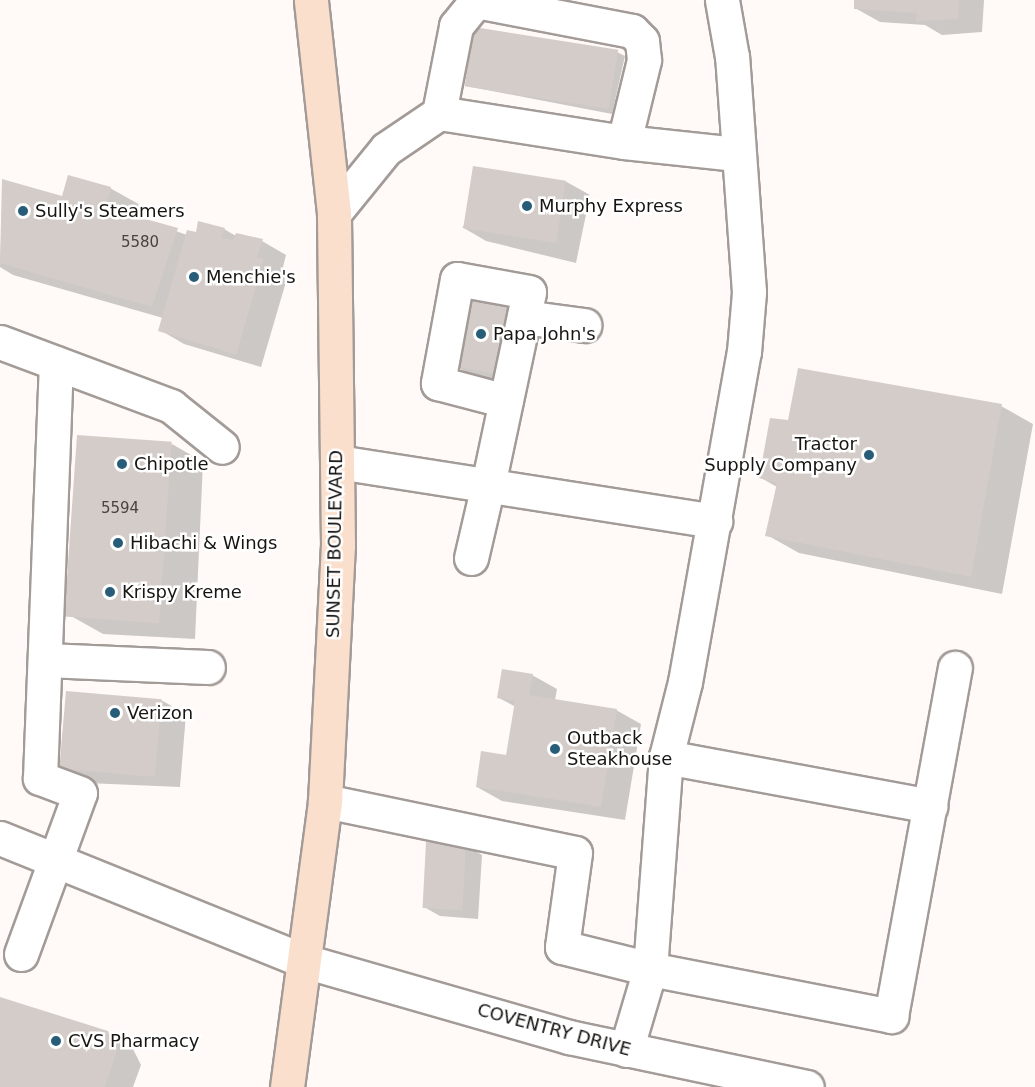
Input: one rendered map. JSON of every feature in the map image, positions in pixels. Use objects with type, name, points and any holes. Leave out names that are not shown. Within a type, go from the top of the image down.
[{"type":"main road","name":"SUNSET BOULEVARD","points":[[287,1087],[324,801],[338,544],[334,213],[311,0]]},
{"type":"street","points":[[626,1050],[650,969],[666,757],[715,521],[744,352],[748,292],[736,154],[732,57],[722,0]]},
{"type":"street","points":[[439,113],[456,26],[476,1],[558,8],[632,31],[642,41],[644,60],[624,142]]},
{"type":"street","points":[[334,213],[386,149],[439,113],[624,142],[736,154]]},
{"type":"street","points":[[471,558],[488,485],[529,292],[457,279],[438,383],[506,400]]},
{"type":"street","points":[[524,317],[584,326]]},
{"type":"street","points":[[0,342],[171,406],[222,447]]},
{"type":"street","points":[[21,954],[80,793],[40,778],[56,363]]},
{"type":"street","points":[[338,462],[715,521]]},
{"type":"street","points":[[45,660],[208,667]]},
{"type":"street","points":[[324,801],[575,853],[562,946],[650,969],[891,1016],[955,668]]},
{"type":"street","points":[[666,757],[930,806]]},
{"type":"street","name":"COVENTRY DRIVE","points":[[0,837],[304,961],[626,1050],[744,1071],[807,1087]]},
{"type":"building","points":[[854,0],[959,0],[958,19],[916,21],[917,13],[854,9]]},
{"type":"building","points":[[474,27],[618,50],[609,109],[465,86]]},
{"type":"building","points":[[473,166],[566,181],[556,243],[463,228]]},
{"type":"building","points":[[68,175],[111,187],[106,208],[178,228],[152,307],[0,263],[2,179],[62,196]]},
{"type":"building","points":[[198,221],[225,228],[221,238],[233,240],[236,233],[263,239],[257,257],[264,259],[236,355],[158,331],[187,230],[196,232]]},
{"type":"building","points":[[469,290],[509,297],[496,374],[455,367]]},
{"type":"building","points":[[798,368],[1002,404],[971,577],[765,536],[777,483],[759,478],[770,418],[788,420]]},
{"type":"building","points":[[77,435],[172,442],[159,623],[64,617]]},
{"type":"building","points":[[502,669],[533,674],[529,695],[617,709],[601,807],[476,787],[481,751],[506,755],[515,701],[497,698]]},
{"type":"building","points":[[66,691],[162,699],[155,777],[59,769]]},
{"type":"building","points":[[426,842],[466,844],[462,910],[423,908]]},
{"type":"building","name":"CVS Pharmacy","points":[[0,997],[108,1031],[117,1051],[105,1087],[0,1087]]},
{"type":"place","name":"Murphy Express","points":[[527,206]]},
{"type":"place","name":"Sully's Steamers","points":[[23,211]]},
{"type":"place","name":"Menchie's","points":[[194,277]]},
{"type":"place","name":"Papa John's","points":[[481,334]]},
{"type":"place","name":"Tractor Supply Company","points":[[869,455]]},
{"type":"place","name":"Chipotle","points":[[122,464]]},
{"type":"place","name":"Hibachi & Wings","points":[[118,543]]},
{"type":"place","name":"Krispy Kreme","points":[[110,592]]},
{"type":"place","name":"Verizon","points":[[115,713]]},
{"type":"place","name":"Outback Steakhouse","points":[[555,749]]},
{"type":"place","name":"CVS Pharmacy","points":[[56,1041]]}]
